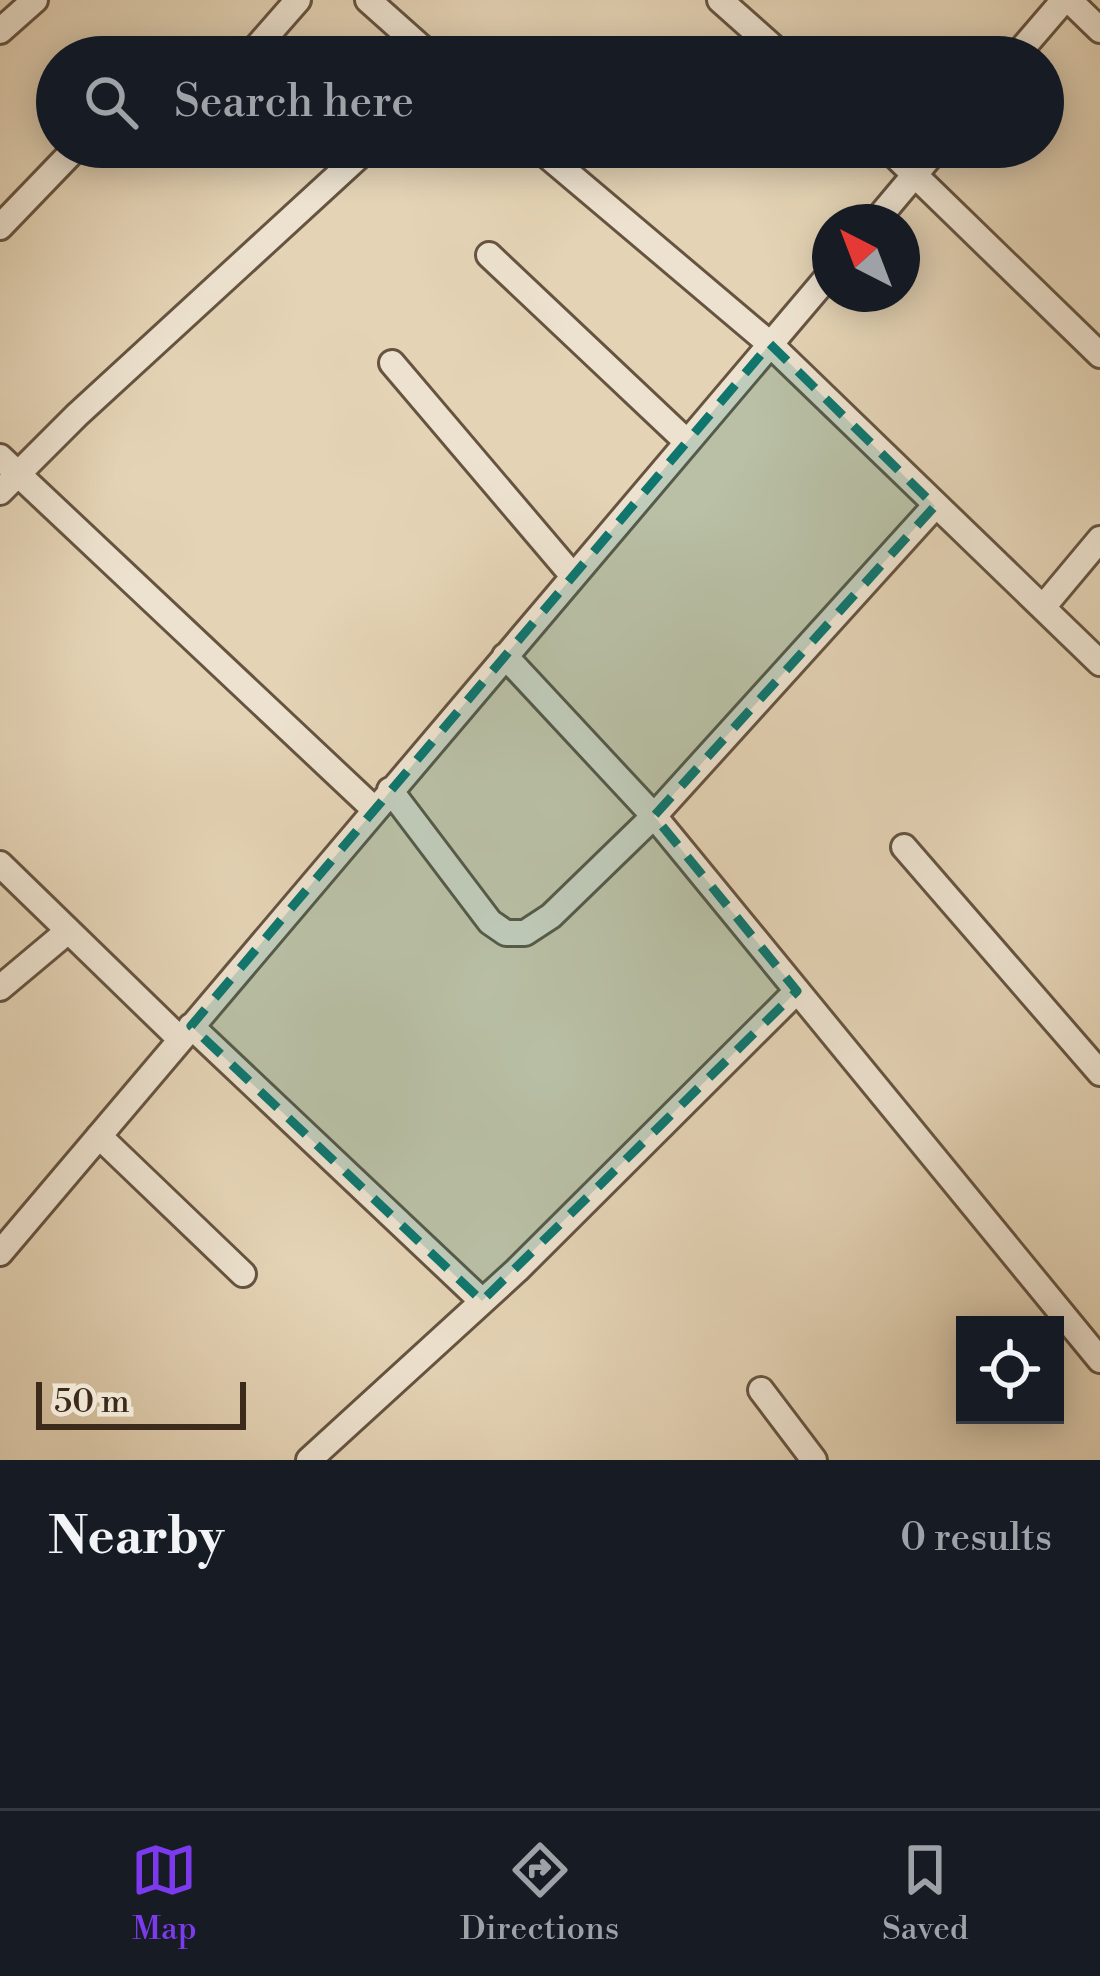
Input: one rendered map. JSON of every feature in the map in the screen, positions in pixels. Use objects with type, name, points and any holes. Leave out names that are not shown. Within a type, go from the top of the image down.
[{"type":"street","points":[[0,31],[35,0]]},
{"type":"street","points":[[266,36],[298,0]]},
{"type":"street","points":[[368,0],[408,36]]},
{"type":"street","points":[[720,0],[760,36]]},
{"type":"street","points":[[1034,36],[1066,0],[1100,30]]},
{"type":"street","points":[[0,227],[57,168]]},
{"type":"street","points":[[346,168],[6,474],[382,800],[490,922],[506,933],[525,933],[551,916],[654,816],[935,506]]},
{"type":"street","points":[[562,168],[770,344],[1100,663]]},
{"type":"street","points":[[910,168],[1100,355]]},
{"type":"street","points":[[889,204],[920,168]]},
{"type":"street","points":[[489,255],[687,442]]},
{"type":"street","points":[[0,1253],[812,295]]},
{"type":"street","points":[[392,363],[573,576]]},
{"type":"street","points":[[1043,606],[1100,539]]},
{"type":"street","points":[[505,656],[654,816],[1098,1353]]},
{"type":"street","points":[[904,847],[1097,1061]]},
{"type":"street","points":[[0,864],[68,931],[482,1301]]},
{"type":"street","points":[[0,988],[68,931]]},
{"type":"street","points":[[309,1460],[482,1301],[797,991]]},
{"type":"street","points":[[99,1136],[243,1274]]},
{"type":"street","points":[[760,1390],[814,1460]]},
{"type":"highlighted area","points":[[770,344],[935,506],[654,816],[797,991],[482,1301],[191,1026]]}]
